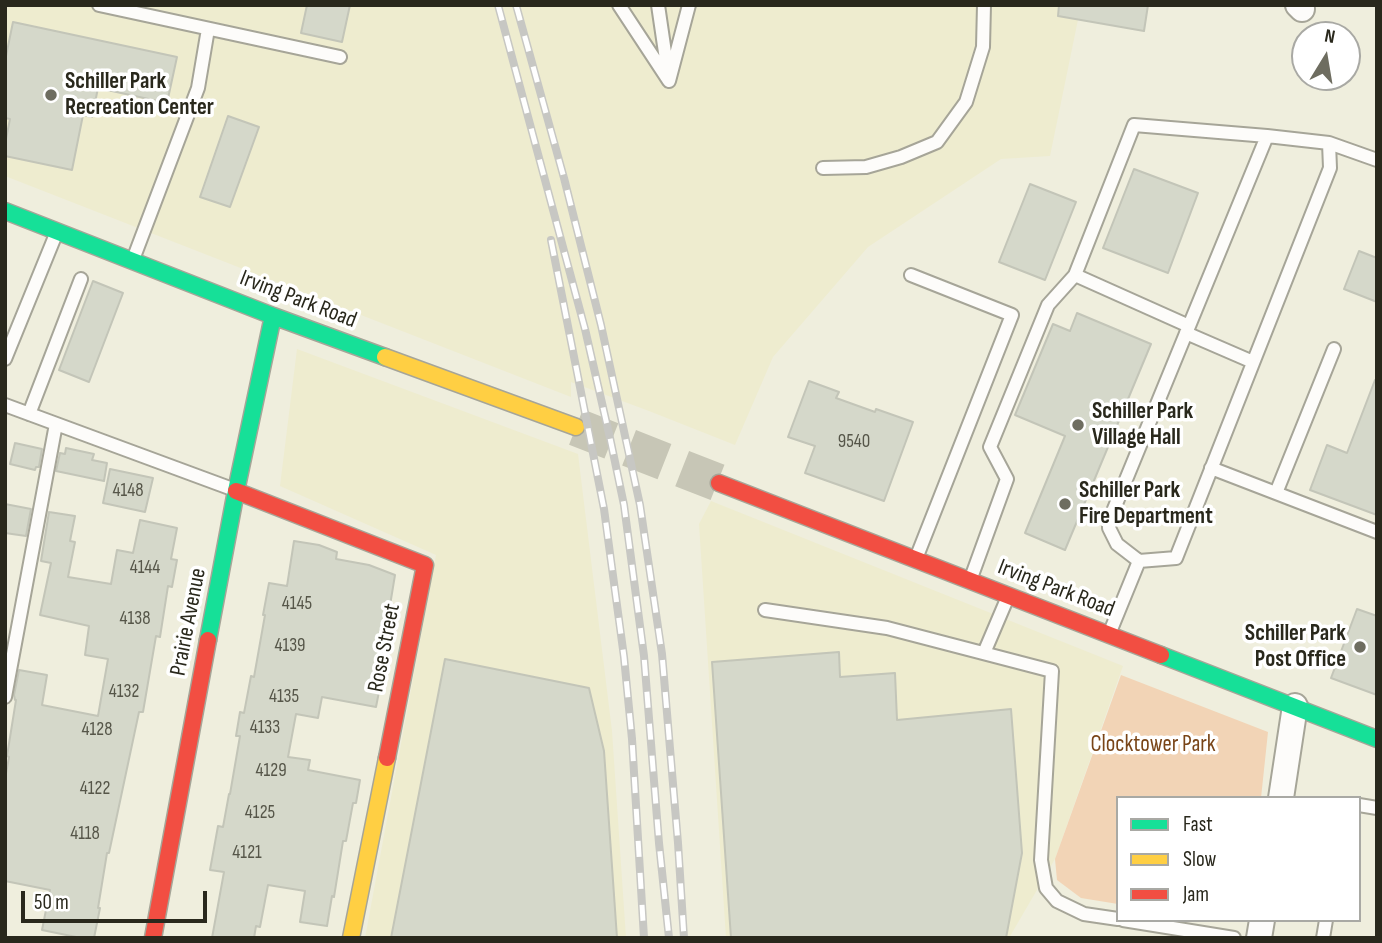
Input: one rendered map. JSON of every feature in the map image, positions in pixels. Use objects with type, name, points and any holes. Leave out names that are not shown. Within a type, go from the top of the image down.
[{"type":"main road","name":"Irving Park Road","points":[[5,211],[273,316],[576,427]]},
{"type":"main road","name":"Prairie Avenue","points":[[153,938],[236,491],[273,316]]},
{"type":"main road","name":"Irving Park Road","points":[[719,483],[1377,739]]},
{"type":"main road","name":"Rose Street","points":[[236,491],[425,565],[351,938]]},
{"type":"street","points":[[1281,796],[1295,706]]},
{"type":"lane","points":[[99,5],[161,12],[208,29],[340,57]]},
{"type":"lane","points":[[619,5],[669,81]]},
{"type":"lane","points":[[658,5],[669,81]]},
{"type":"lane","points":[[669,81],[689,5]]},
{"type":"lane","points":[[824,168],[866,167],[901,157],[937,142],[966,102],[983,47],[984,5]]},
{"type":"lane","points":[[133,261],[198,88],[208,29]]},
{"type":"lane","points":[[970,580],[1007,479],[990,447],[1048,305],[1075,275],[1134,125],[1329,143],[1377,160]]},
{"type":"lane","points":[[1267,136],[1109,521],[1109,528],[1117,544],[1139,561],[1176,558],[1330,168],[1329,143]]},
{"type":"lane","points":[[5,359],[57,231]]},
{"type":"lane","points":[[911,275],[1012,315],[916,559]]},
{"type":"lane","points":[[1075,275],[1253,362]]},
{"type":"lane","points":[[29,414],[81,279]]},
{"type":"lane","points":[[1276,493],[1334,349]]},
{"type":"lane","points":[[5,405],[236,491]]},
{"type":"lane","points":[[5,697],[56,424]]},
{"type":"lane","points":[[1211,468],[1377,532]]},
{"type":"lane","points":[[1109,634],[1139,561]]},
{"type":"lane","points":[[984,653],[1009,595]]},
{"type":"lane","points":[[765,610],[887,628],[1052,671],[1041,860],[1046,888],[1057,901],[1084,914],[1116,919]]},
{"type":"lane","points":[[1135,922],[1234,938]]},
{"type":"shaded area","points":[[5,5],[1081,5],[1050,156],[1001,159],[868,247],[773,357],[735,445],[571,382],[571,397],[5,176]]},
{"type":"shaded area","points":[[297,349],[578,454],[612,731],[626,938],[365,938],[436,555],[280,486]]},
{"type":"shaded area","points":[[711,501],[1123,666],[1055,859],[1009,938],[726,938],[699,524]]},
{"type":"green space","name":"Clocktower Park","points":[[1121,675],[1268,732],[1261,796],[1116,796],[1116,904],[1081,898],[1057,880],[1055,859]]},
{"type":"building","points":[[307,5],[350,5],[342,42],[301,33]]},
{"type":"building","points":[[1059,5],[1148,5],[1144,31],[1058,16]]},
{"type":"building","name":"Schiller Park Recreation Center","points":[[13,22],[177,57],[167,103],[98,88],[92,117],[83,115],[72,170],[5,156],[10,119],[5,118],[5,61]]},
{"type":"building","points":[[228,116],[259,127],[230,207],[200,197]]},
{"type":"building","points":[[1134,169],[1198,193],[1168,273],[1103,248]]},
{"type":"building","points":[[1030,184],[1076,202],[1045,280],[999,262]]},
{"type":"building","points":[[1359,251],[1377,258],[1377,302],[1344,289]]},
{"type":"building","points":[[93,281],[123,293],[89,382],[59,370]]},
{"type":"building","name":"Schiller Park Village Hall","points":[[1077,313],[1151,344],[1065,550],[1025,533],[1065,436],[1015,415],[1053,324],[1070,331]]},
{"type":"building","points":[[1375,380],[1377,515],[1310,490],[1327,445],[1347,453]]},
{"type":"building","points":[[809,381],[839,392],[836,398],[913,422],[884,501],[805,473],[815,446],[788,437]]},
{"type":"building","points":[[15,443],[42,449],[39,467],[35,470],[10,464]]},
{"type":"building","points":[[66,448],[94,454],[92,460],[107,463],[104,481],[56,471],[60,453],[65,454]]},
{"type":"building","points":[[110,469],[153,478],[145,512],[103,503]]},
{"type":"building","points":[[5,504],[31,509],[26,536],[5,533]]},
{"type":"building","points":[[49,512],[75,516],[70,541],[75,542],[68,577],[111,584],[117,550],[133,553],[140,520],[177,528],[171,559],[177,560],[172,587],[168,586],[143,712],[139,712],[107,853],[94,938],[42,930],[50,890],[5,881],[5,779],[19,670],[47,675],[42,705],[98,716],[108,659],[85,655],[89,626],[40,615],[51,563],[41,561]]},
{"type":"building","points":[[294,541],[319,545],[337,552],[336,559],[369,565],[395,575],[381,660],[385,661],[376,707],[322,697],[318,718],[296,714],[288,757],[310,760],[308,770],[360,780],[346,841],[343,841],[327,926],[300,922],[305,891],[268,885],[260,927],[256,926],[254,938],[212,938],[224,872],[210,870],[218,826],[223,827],[230,794],[240,736],[236,736],[240,712],[244,713],[251,676],[254,677],[269,583],[287,586]]},
{"type":"building","name":"Schiller Park Post Office","points":[[1357,609],[1377,616],[1377,695],[1331,678]]},
{"type":"building","points":[[839,652],[840,677],[895,673],[897,720],[1011,709],[1022,853],[1006,938],[731,938],[712,662]]},
{"type":"building","points":[[445,659],[589,688],[604,751],[617,938],[391,938]]},
{"type":"tunnel","points":[[576,427],[719,483]]},
{"type":"railway","points":[[498,5],[585,329],[624,505],[644,656],[669,938]]},
{"type":"railway","points":[[516,5],[601,325],[640,505],[662,654],[684,938]]},
{"type":"railway","points":[[551,240],[604,509],[624,657],[632,739],[644,938]]},
{"type":"traffic: fast","points":[[5,211],[385,357]]},
{"type":"traffic: fast","points":[[208,640],[273,316]]},
{"type":"traffic: fast","points":[[1161,655],[1377,739]]},
{"type":"traffic: slow","points":[[385,357],[576,427]]},
{"type":"traffic: slow","points":[[351,938],[387,758]]},
{"type":"traffic: jam","points":[[719,483],[1161,655]]},
{"type":"traffic: jam","points":[[236,491],[425,565],[387,758]]},
{"type":"traffic: jam","points":[[153,938],[208,640]]},
{"type":"place","name":"Schiller Park Recreation Center","points":[[51,95]]},
{"type":"place","name":"Schiller Park Village Hall","points":[[1078,425]]},
{"type":"place","name":"Schiller Park Fire Department","points":[[1065,504]]},
{"type":"place","name":"Schiller Park Post Office","points":[[1360,647]]}]
